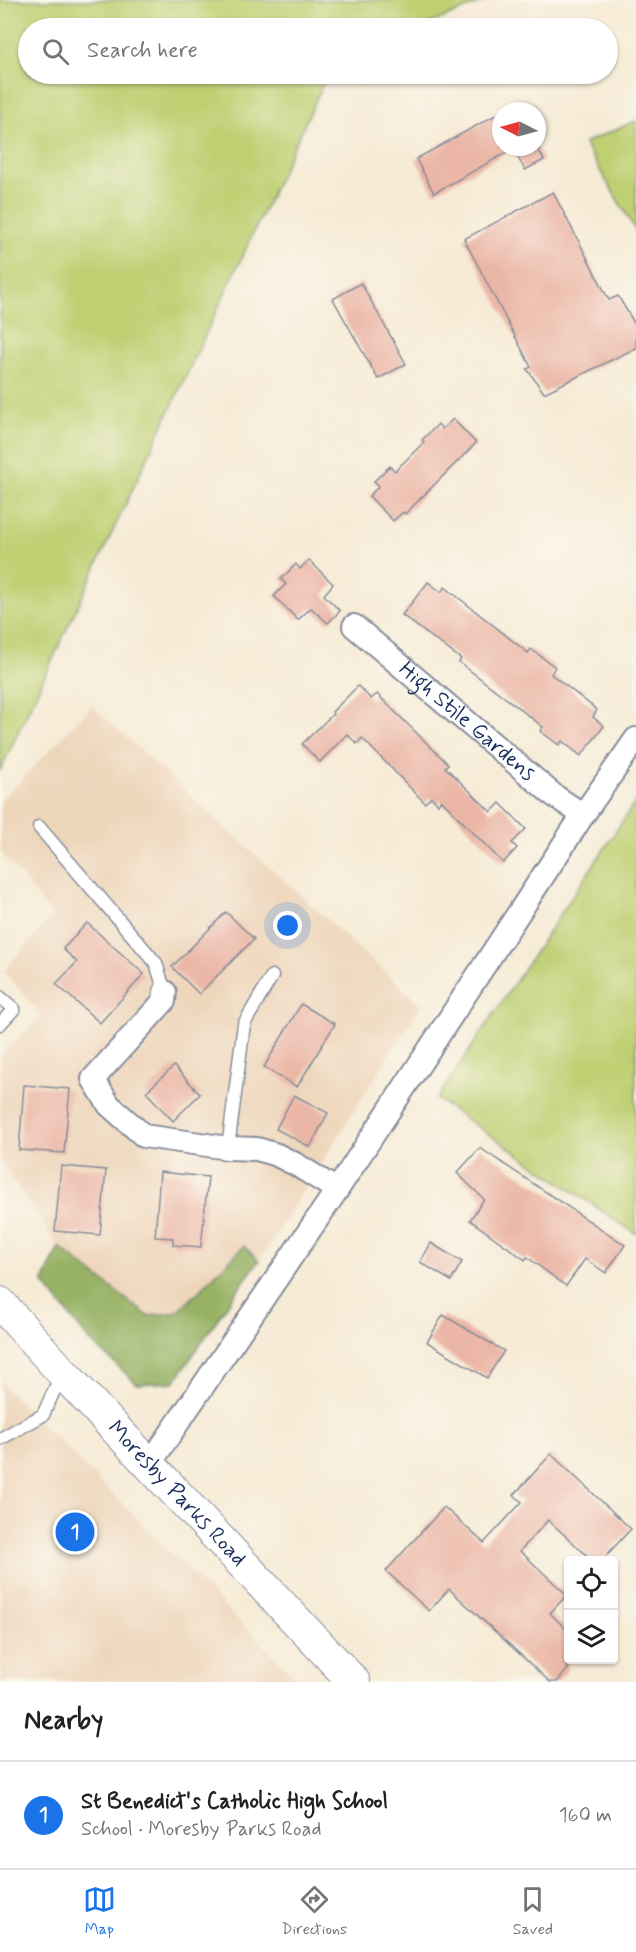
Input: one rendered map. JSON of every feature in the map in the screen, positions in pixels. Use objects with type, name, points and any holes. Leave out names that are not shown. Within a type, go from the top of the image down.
[{"type":"street","name":"High Stile Gardens","points":[[354,626],[552,794],[583,815]]},
{"type":"street","points":[[149,1465],[337,1190],[583,815],[636,739]]},
{"type":"street","points":[[165,992],[164,1001],[93,1079],[109,1106],[144,1136],[228,1148],[257,1149],[277,1155],[297,1165],[337,1190]]},
{"type":"street","name":"Moresby Parks Road","points":[[0,1303],[354,1682]]},
{"type":"lane","points":[[39,827],[156,963],[165,992]]},
{"type":"lane","points":[[228,1148],[244,1024],[272,976]]},
{"type":"lane","points":[[0,998],[14,1009],[0,1024]]},
{"type":"lane","points":[[0,1439],[43,1415],[62,1372]]},
{"type":"shaded area","points":[[92,706],[421,1005],[259,1261],[244,1246],[178,1312],[148,1316],[59,1247],[0,1161],[0,1055],[42,1015],[4,972],[52,914],[0,851],[0,802]]},
{"type":"shaded area","points":[[0,1382],[300,1682],[0,1682]]},
{"type":"green space","points":[[0,0],[487,0],[443,18],[18,18],[18,84],[323,84],[0,771]]},
{"type":"green space","points":[[636,121],[636,231],[584,143]]},
{"type":"green space","points":[[636,801],[636,1234],[437,1099]]},
{"type":"green space","points":[[244,1246],[259,1261],[174,1382],[137,1384],[88,1339],[43,1282],[59,1247],[148,1316],[178,1312]]},
{"type":"building","points":[[492,117],[492,156],[500,156],[434,193],[416,159]]},
{"type":"building","points":[[517,156],[542,156],[544,160],[525,170]]},
{"type":"building","points":[[553,192],[609,300],[618,296],[636,326],[636,348],[544,393],[527,369],[531,367],[464,239]]},
{"type":"building","points":[[361,283],[406,364],[378,379],[333,299]]},
{"type":"building","points":[[453,419],[476,443],[405,514],[403,512],[393,521],[369,496],[379,486],[374,481],[390,466],[395,471],[424,442],[422,440],[438,424],[442,429]]},
{"type":"building","points":[[309,560],[333,584],[324,595],[340,611],[328,623],[311,608],[298,620],[274,596],[286,584],[281,579],[296,564],[300,569]]},
{"type":"building","points":[[428,582],[441,592],[445,587],[528,653],[531,649],[555,667],[551,674],[597,710],[593,717],[604,726],[581,756],[562,741],[559,745],[540,731],[543,727],[459,662],[461,659],[402,615]]},
{"type":"building","points":[[358,686],[371,699],[377,694],[448,764],[445,767],[491,812],[500,803],[526,829],[512,843],[517,848],[503,863],[441,800],[438,804],[431,797],[425,803],[362,738],[357,744],[347,734],[320,762],[302,744]]},
{"type":"building","points":[[226,912],[254,939],[199,994],[172,967]]},
{"type":"building","points":[[87,923],[144,974],[100,1023],[56,984],[77,962],[63,949]]},
{"type":"building","points":[[301,1004],[335,1024],[297,1087],[264,1067]]},
{"type":"building","points":[[174,1066],[200,1094],[173,1121],[146,1092]]},
{"type":"building","points":[[24,1085],[70,1089],[64,1153],[19,1150]]},
{"type":"building","points":[[294,1095],[328,1113],[310,1147],[276,1129]]},
{"type":"building","points":[[480,1148],[625,1245],[606,1273],[585,1259],[566,1286],[527,1257],[525,1260],[470,1220],[484,1199],[457,1173]]},
{"type":"building","points":[[61,1166],[106,1170],[100,1235],[55,1231]]},
{"type":"building","points":[[160,1172],[208,1177],[201,1247],[173,1245],[173,1238],[155,1237]]},
{"type":"building","points":[[431,1243],[462,1262],[451,1281],[420,1262]]},
{"type":"building","points":[[443,1315],[504,1351],[487,1378],[427,1342]]},
{"type":"building","points":[[551,1454],[631,1529],[606,1556],[588,1556],[548,1520],[520,1551],[564,1592],[564,1598],[550,1613],[564,1627],[564,1664],[568,1664],[568,1669],[557,1682],[550,1682],[449,1589],[429,1611],[386,1571],[444,1507],[484,1543],[522,1502],[514,1495]]},
{"type":"place","name":"St Benedict's Catholic High School","points":[[75,1532]]}]
